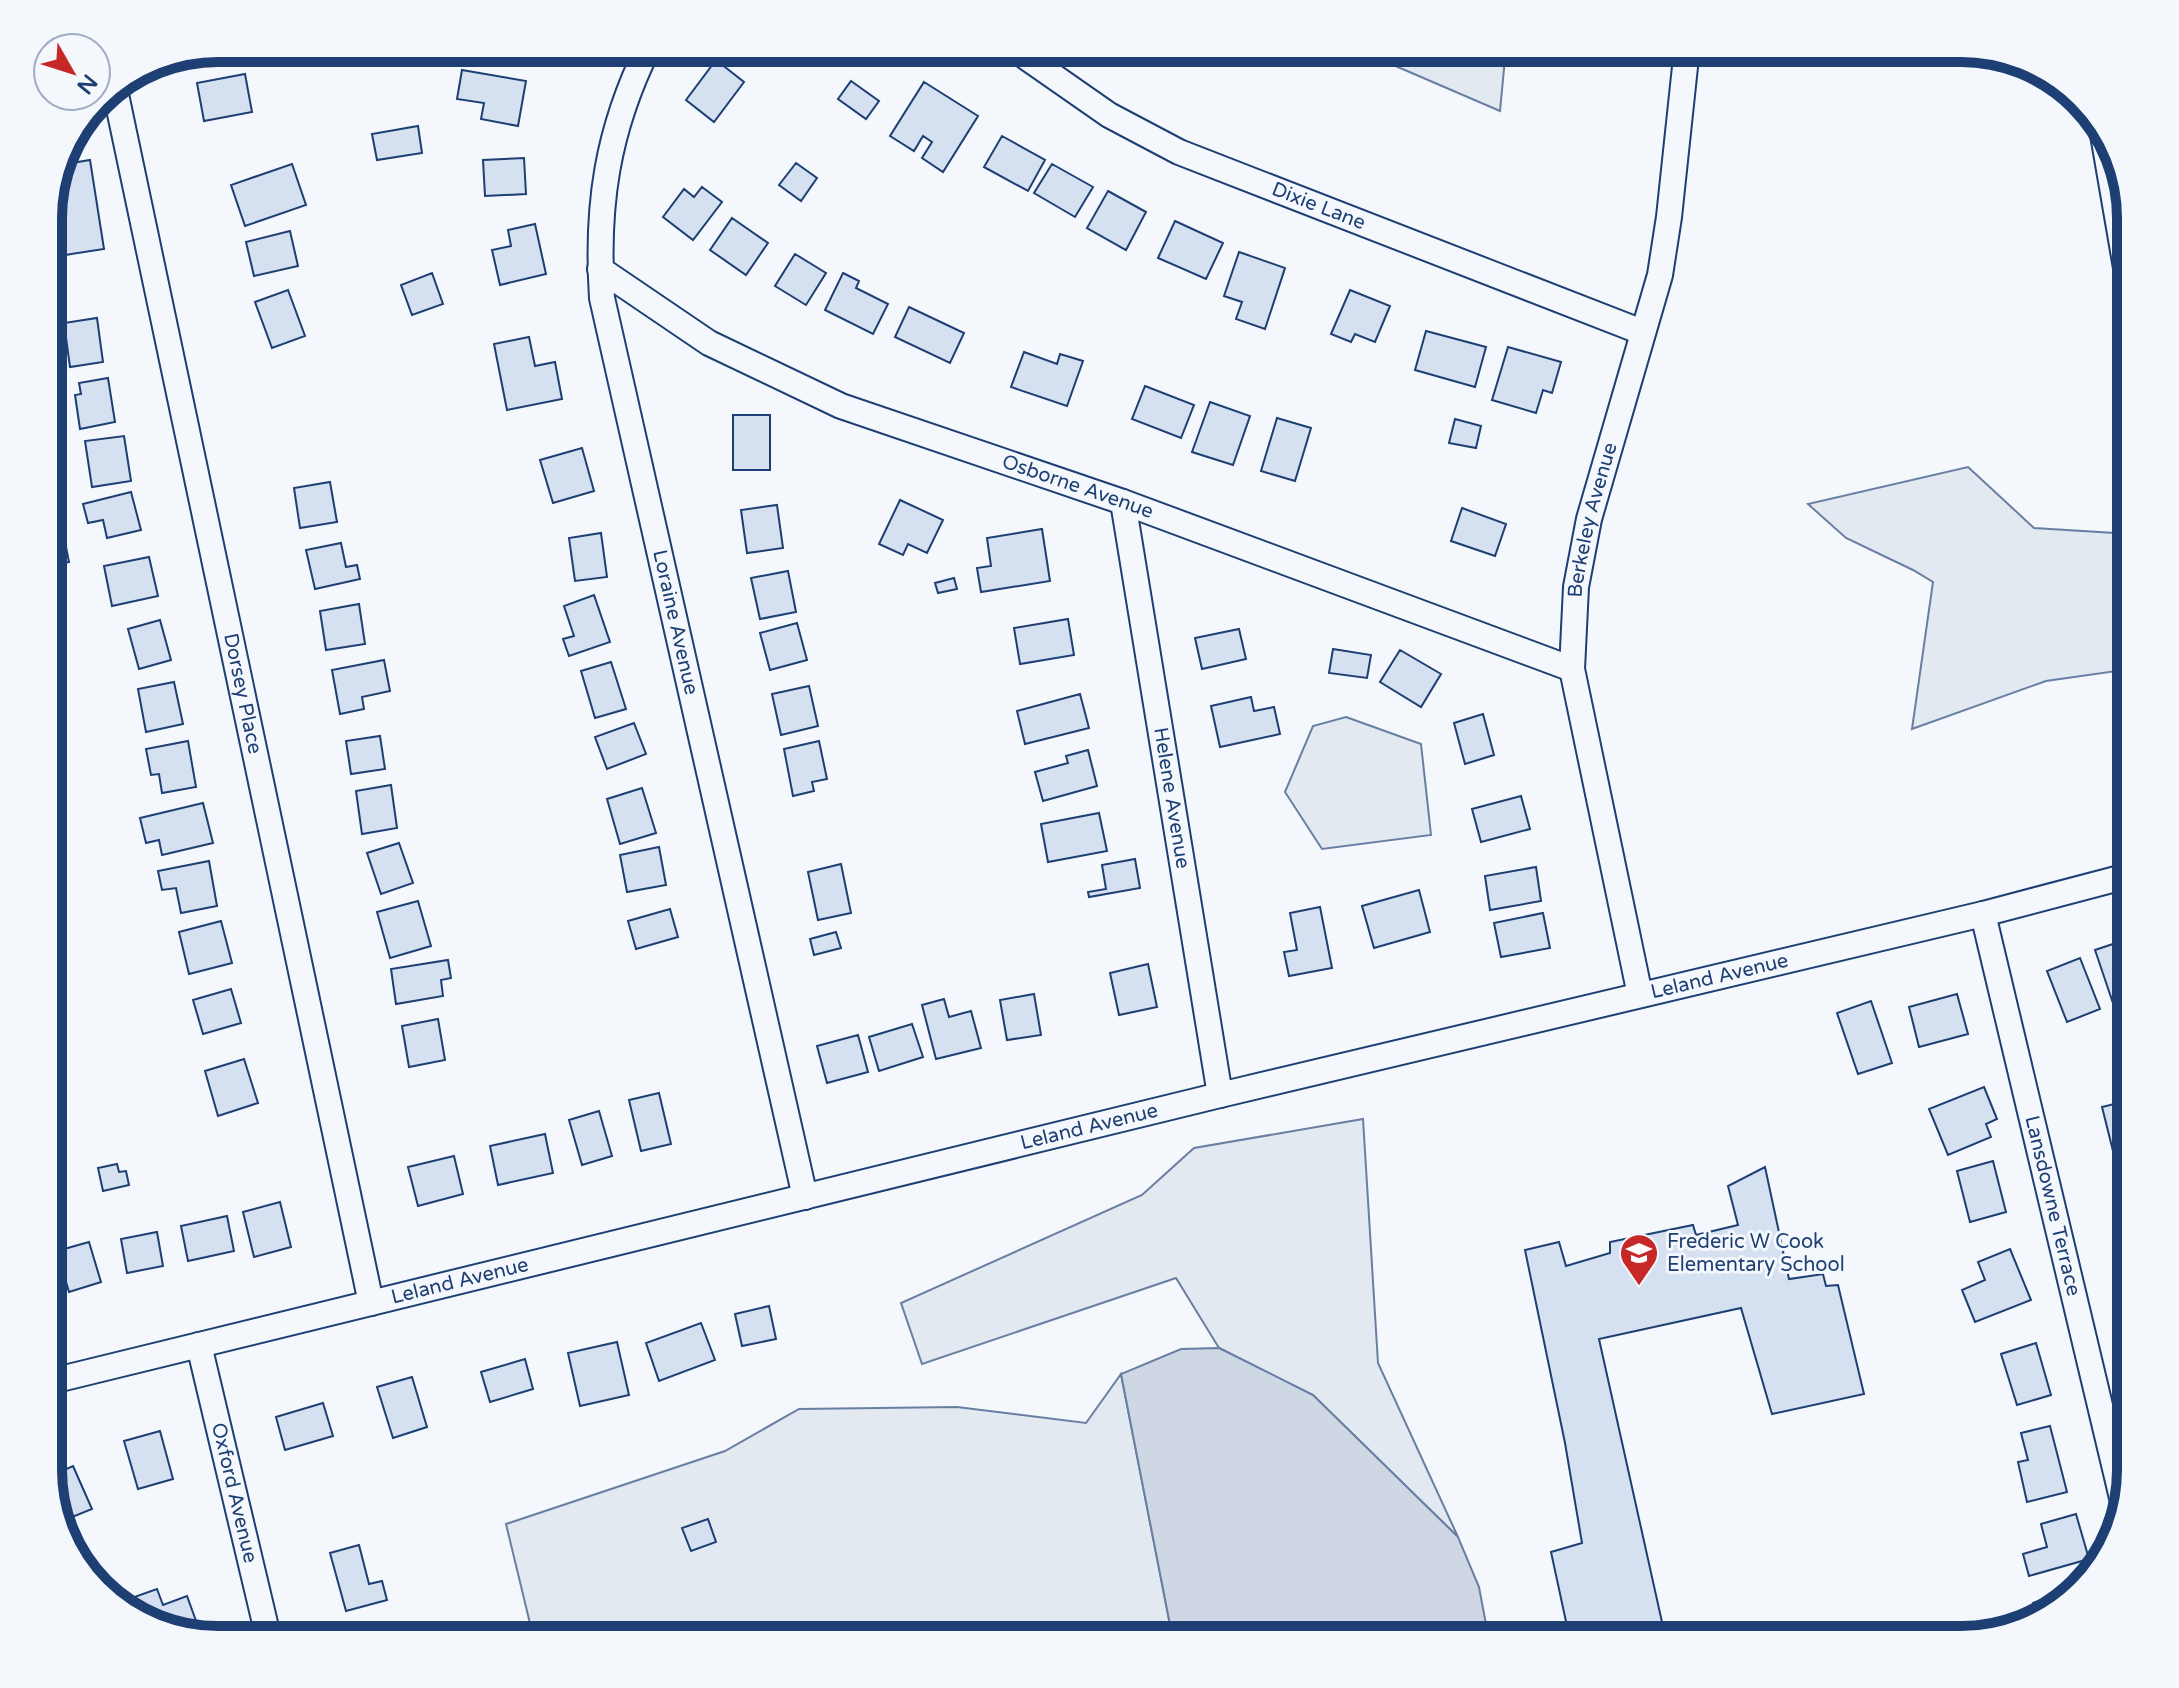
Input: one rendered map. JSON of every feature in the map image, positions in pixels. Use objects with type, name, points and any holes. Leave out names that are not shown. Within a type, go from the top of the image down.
[{"type":"street","name":"Loraine Avenue","points":[[642,62],[619,118],[607,162],[601,207],[602,298],[805,1197]]},
{"type":"street","name":"Dixie Lane","points":[[1033,62],[1109,115],[1179,152],[1642,332]]},
{"type":"street","name":"Berkeley Avenue","points":[[1640,995],[1572,669],[1576,587],[1589,519],[1660,275],[1686,62]]},
{"type":"street","name":"Dorsey Place","points":[[117,99],[371,1303]]},
{"type":"street","points":[[2109,167],[2117,216]]},
{"type":"street","name":"Osborne Avenue","points":[[600,269],[709,343],[841,406],[1123,502],[1572,669]]},
{"type":"street","name":"Helene Avenue","points":[[1123,502],[1220,1095]]},
{"type":"street","name":"Leland Avenue","points":[[62,1379],[1220,1095],[1983,914],[2117,879]]},
{"type":"street","name":"Lansdowne Terrace","points":[[1983,914],[2117,1477]]},
{"type":"street","name":"Oxford Avenue","points":[[199,1345],[266,1626]]},
{"type":"shaded area","points":[[1386,62],[1505,62],[1500,111]]},
{"type":"shaded area","points":[[1968,467],[2034,528],[2117,533],[2117,671],[2046,681],[1912,729],[1933,582],[1846,538],[1808,504]]},
{"type":"shaded area","points":[[1346,717],[1421,744],[1431,835],[1322,849],[1285,792],[1313,726]]},
{"type":"shaded area","points":[[1363,1119],[1378,1363],[1458,1537],[1313,1395],[1219,1348],[1176,1278],[922,1364],[901,1303],[1142,1195],[1194,1148]]},
{"type":"shaded area","points":[[1219,1348],[1313,1395],[1458,1537],[1479,1587],[1486,1626],[1170,1626],[1121,1374],[1181,1349]]},
{"type":"shaded area","points":[[1121,1374],[1170,1626],[531,1626],[506,1524],[725,1451],[799,1409],[957,1407],[1086,1423]]},
{"type":"building","points":[[714,62],[744,82],[714,122],[686,100]]},
{"type":"building","points":[[462,70],[526,81],[518,126],[481,119],[484,103],[457,99]]},
{"type":"building","points":[[245,74],[252,112],[204,121],[197,83]]},
{"type":"building","points":[[851,81],[879,101],[866,119],[838,99]]},
{"type":"building","points":[[924,82],[978,116],[943,172],[922,158],[932,142],[923,136],[914,151],[890,136]]},
{"type":"building","points":[[418,126],[422,153],[377,160],[372,134]]},
{"type":"building","points":[[1002,136],[1045,160],[1028,191],[984,167]]},
{"type":"building","points":[[524,158],[526,194],[485,196],[483,160]]},
{"type":"building","points":[[90,160],[104,249],[65,255],[62,208],[73,163]]},
{"type":"building","points":[[796,163],[817,178],[801,201],[779,185]]},
{"type":"building","points":[[292,164],[306,205],[245,226],[231,185]]},
{"type":"building","points":[[1052,164],[1093,187],[1075,217],[1034,193]]},
{"type":"building","points":[[702,187],[722,202],[693,240],[663,217],[684,189],[694,197]]},
{"type":"building","points":[[1108,191],[1146,212],[1126,250],[1087,228]]},
{"type":"building","points":[[732,218],[768,243],[746,275],[710,250]]},
{"type":"building","points":[[1175,221],[1223,243],[1206,279],[1158,258]]},
{"type":"building","points":[[535,224],[546,274],[500,285],[492,250],[511,246],[508,230]]},
{"type":"building","points":[[290,231],[298,266],[254,276],[246,242]]},
{"type":"building","points":[[1239,252],[1285,268],[1265,329],[1236,319],[1242,302],[1224,296]]},
{"type":"building","points":[[795,254],[826,273],[806,305],[775,286]]},
{"type":"building","points":[[432,273],[443,304],[412,315],[401,285]]},
{"type":"building","points":[[843,273],[859,281],[856,288],[888,304],[873,334],[825,310]]},
{"type":"building","points":[[288,290],[305,336],[272,348],[255,302]]},
{"type":"building","points":[[1350,290],[1390,306],[1375,342],[1355,334],[1351,342],[1331,334]]},
{"type":"building","points":[[909,307],[964,333],[950,363],[895,337]]},
{"type":"building","points":[[97,318],[103,362],[70,367],[64,323]]},
{"type":"building","points":[[1426,331],[1486,347],[1475,387],[1415,370]]},
{"type":"building","points":[[529,337],[535,366],[555,362],[562,399],[507,410],[494,344]]},
{"type":"building","points":[[1508,347],[1561,362],[1552,393],[1543,390],[1536,413],[1492,400]]},
{"type":"building","points":[[1024,352],[1057,364],[1060,354],[1083,361],[1067,406],[1011,387]]},
{"type":"building","points":[[108,378],[115,422],[80,429],[75,395],[81,394],[79,383]]},
{"type":"building","points":[[1145,386],[1194,405],[1181,438],[1132,419]]},
{"type":"building","points":[[1210,402],[1250,416],[1233,465],[1192,452]]},
{"type":"building","points":[[733,415],[770,415],[770,470],[733,470]]},
{"type":"building","points":[[1277,418],[1311,428],[1295,481],[1261,471]]},
{"type":"building","points":[[1455,419],[1481,426],[1476,448],[1449,443]]},
{"type":"building","points":[[124,436],[131,481],[92,487],[85,441]]},
{"type":"building","points":[[582,448],[594,491],[553,503],[540,460]]},
{"type":"building","points":[[330,482],[337,522],[300,528],[294,488]]},
{"type":"building","points":[[131,492],[141,530],[107,538],[103,520],[88,523],[83,504]]},
{"type":"building","points":[[900,500],[943,520],[927,553],[908,544],[903,555],[879,544]]},
{"type":"building","points":[[777,505],[783,548],[747,553],[741,510]]},
{"type":"building","points":[[1462,508],[1506,524],[1495,556],[1451,541]]},
{"type":"building","points":[[1042,529],[1050,581],[981,592],[977,568],[991,566],[987,538]]},
{"type":"building","points":[[62,532],[69,562],[62,564]]},
{"type":"building","points":[[601,533],[607,577],[575,581],[569,538]]},
{"type":"building","points":[[341,543],[346,567],[357,565],[360,579],[315,589],[306,550]]},
{"type":"building","points":[[149,557],[158,596],[112,606],[104,566]]},
{"type":"building","points":[[788,571],[796,612],[760,619],[751,578]]},
{"type":"building","points":[[954,578],[957,589],[938,593],[935,583]]},
{"type":"building","points":[[594,595],[610,642],[569,656],[563,639],[574,636],[564,606]]},
{"type":"building","points":[[359,604],[365,644],[326,650],[320,611]]},
{"type":"building","points":[[1068,619],[1074,655],[1020,664],[1014,628]]},
{"type":"building","points":[[160,620],[171,660],[139,669],[128,629]]},
{"type":"building","points":[[797,623],[807,660],[770,670],[760,633]]},
{"type":"building","points":[[1239,629],[1246,659],[1202,669],[1195,638]]},
{"type":"building","points":[[1333,649],[1371,655],[1367,678],[1329,673]]},
{"type":"building","points":[[1400,650],[1441,674],[1421,707],[1380,682]]},
{"type":"building","points":[[384,660],[390,691],[362,697],[364,709],[340,714],[332,670]]},
{"type":"building","points":[[611,662],[626,709],[595,718],[581,671]]},
{"type":"building","points":[[174,682],[183,724],[146,732],[138,689]]},
{"type":"building","points":[[809,686],[818,726],[781,735],[772,694]]},
{"type":"building","points":[[1080,694],[1089,728],[1025,744],[1017,711]]},
{"type":"building","points":[[1251,697],[1254,711],[1274,707],[1280,734],[1220,747],[1211,706]]},
{"type":"building","points":[[1483,714],[1494,755],[1465,764],[1454,723]]},
{"type":"building","points":[[634,723],[646,754],[607,769],[595,737]]},
{"type":"building","points":[[380,736],[385,769],[351,774],[346,741]]},
{"type":"building","points":[[188,741],[196,787],[162,793],[159,774],[151,775],[146,749]]},
{"type":"building","points":[[819,741],[827,779],[812,782],[814,791],[793,796],[784,749]]},
{"type":"building","points":[[1088,750],[1097,786],[1043,801],[1035,772],[1068,763],[1066,756]]},
{"type":"building","points":[[391,785],[397,828],[362,834],[356,791]]},
{"type":"building","points":[[642,788],[656,833],[620,844],[607,799]]},
{"type":"building","points":[[1521,796],[1530,829],[1481,842],[1472,809]]},
{"type":"building","points":[[203,803],[213,843],[162,855],[159,840],[146,843],[140,818]]},
{"type":"building","points":[[1099,813],[1107,851],[1048,862],[1041,824]]},
{"type":"building","points":[[399,843],[413,883],[381,894],[367,853]]},
{"type":"building","points":[[659,847],[666,885],[627,892],[620,855]]},
{"type":"building","points":[[1135,859],[1140,888],[1089,897],[1088,892],[1106,889],[1102,865]]},
{"type":"building","points":[[209,861],[217,906],[181,913],[176,888],[162,890],[158,871]]},
{"type":"building","points":[[841,864],[851,913],[818,920],[808,872]]},
{"type":"building","points":[[1536,867],[1541,901],[1490,910],[1485,876]]},
{"type":"building","points":[[1419,890],[1430,932],[1374,948],[1362,906]]},
{"type":"building","points":[[418,901],[431,946],[390,958],[377,912]]},
{"type":"building","points":[[1320,907],[1332,968],[1289,976],[1284,952],[1297,950],[1290,913]]},
{"type":"building","points":[[670,909],[678,937],[636,949],[628,921]]},
{"type":"building","points":[[1543,913],[1550,948],[1501,957],[1494,923]]},
{"type":"building","points":[[221,921],[232,963],[189,974],[179,932]]},
{"type":"building","points":[[836,932],[841,948],[814,955],[810,939]]},
{"type":"building","points":[[2117,943],[2117,1008],[2115,1009],[2095,950]]},
{"type":"building","points":[[2080,958],[2100,1009],[2067,1022],[2047,971]]},
{"type":"building","points":[[448,960],[451,978],[441,980],[443,996],[396,1004],[391,969]]},
{"type":"building","points":[[1148,964],[1157,1007],[1119,1015],[1110,973]]},
{"type":"building","points":[[231,989],[241,1023],[203,1034],[193,1000]]},
{"type":"building","points":[[1034,994],[1041,1035],[1007,1040],[1000,1000]]},
{"type":"building","points":[[1957,994],[1968,1034],[1919,1047],[1909,1007]]},
{"type":"building","points":[[944,999],[949,1017],[971,1011],[981,1048],[936,1059],[922,1005]]},
{"type":"building","points":[[1871,1001],[1892,1063],[1858,1074],[1837,1013]]},
{"type":"building","points":[[438,1019],[445,1060],[409,1067],[402,1026]]},
{"type":"building","points":[[912,1024],[923,1057],[879,1071],[869,1037]]},
{"type":"building","points":[[858,1035],[868,1072],[827,1083],[817,1046]]},
{"type":"building","points":[[244,1059],[258,1103],[218,1116],[205,1071]]},
{"type":"building","points":[[1984,1087],[1997,1119],[1986,1124],[1991,1137],[1948,1155],[1929,1109]]},
{"type":"building","points":[[659,1093],[671,1144],[641,1151],[629,1100]]},
{"type":"building","points":[[2117,1103],[2117,1150],[2113,1151],[2102,1107]]},
{"type":"building","points":[[599,1111],[612,1156],[582,1165],[569,1120]]},
{"type":"building","points":[[545,1134],[553,1173],[498,1185],[490,1146]]},
{"type":"building","points":[[454,1156],[463,1194],[418,1206],[408,1167]]},
{"type":"building","points":[[1993,1161],[2006,1212],[1970,1222],[1957,1171]]},
{"type":"building","points":[[117,1164],[119,1172],[126,1171],[129,1185],[103,1191],[98,1168]]},
{"type":"building","name":"Frederic W Cook Elementary School","points":[[1765,1167],[1789,1279],[1823,1274],[1826,1286],[1838,1285],[1864,1394],[1772,1414],[1741,1308],[1599,1339],[1663,1626],[1567,1626],[1551,1552],[1582,1543],[1565,1443],[1525,1250],[1559,1242],[1566,1266],[1610,1253],[1610,1242],[1693,1225],[1696,1235],[1738,1225],[1728,1186]]},
{"type":"building","points":[[280,1202],[291,1247],[254,1257],[243,1212]]},
{"type":"building","points":[[227,1216],[234,1251],[188,1261],[181,1226]]},
{"type":"building","points":[[157,1232],[163,1266],[127,1273],[121,1239]]},
{"type":"building","points":[[89,1242],[101,1282],[69,1292],[62,1268],[62,1250]]},
{"type":"building","points":[[2010,1249],[2031,1300],[1975,1322],[1962,1290],[1985,1280],[1978,1262]]},
{"type":"building","points":[[769,1306],[776,1339],[742,1346],[735,1314]]},
{"type":"building","points":[[701,1323],[715,1360],[659,1381],[646,1343]]},
{"type":"building","points":[[617,1342],[629,1395],[580,1406],[568,1353]]},
{"type":"building","points":[[2036,1343],[2051,1395],[2017,1405],[2001,1354]]},
{"type":"building","points":[[525,1359],[533,1389],[490,1402],[481,1372]]},
{"type":"building","points":[[412,1377],[427,1427],[393,1438],[377,1387]]},
{"type":"building","points":[[323,1403],[333,1436],[285,1450],[276,1417]]},
{"type":"building","points":[[2050,1426],[2067,1492],[2027,1502],[2018,1462],[2028,1460],[2021,1433]]},
{"type":"building","points":[[160,1431],[173,1479],[138,1489],[124,1441]]},
{"type":"building","points":[[73,1466],[92,1509],[70,1518],[62,1471]]},
{"type":"building","points":[[2076,1514],[2089,1559],[2029,1576],[2023,1554],[2047,1547],[2041,1524]]},
{"type":"building","points":[[708,1519],[716,1542],[691,1551],[682,1528]]},
{"type":"building","points":[[359,1545],[369,1584],[382,1581],[387,1600],[346,1611],[330,1553]]},
{"type":"building","points":[[157,1589],[163,1605],[187,1596],[197,1625],[168,1618],[130,1599]]},
{"type":"building","points":[[2052,1596],[2035,1607],[2033,1603]]},
{"type":"place","name":"Frederic W Cook Elementary School","points":[[1639,1287]]}]
